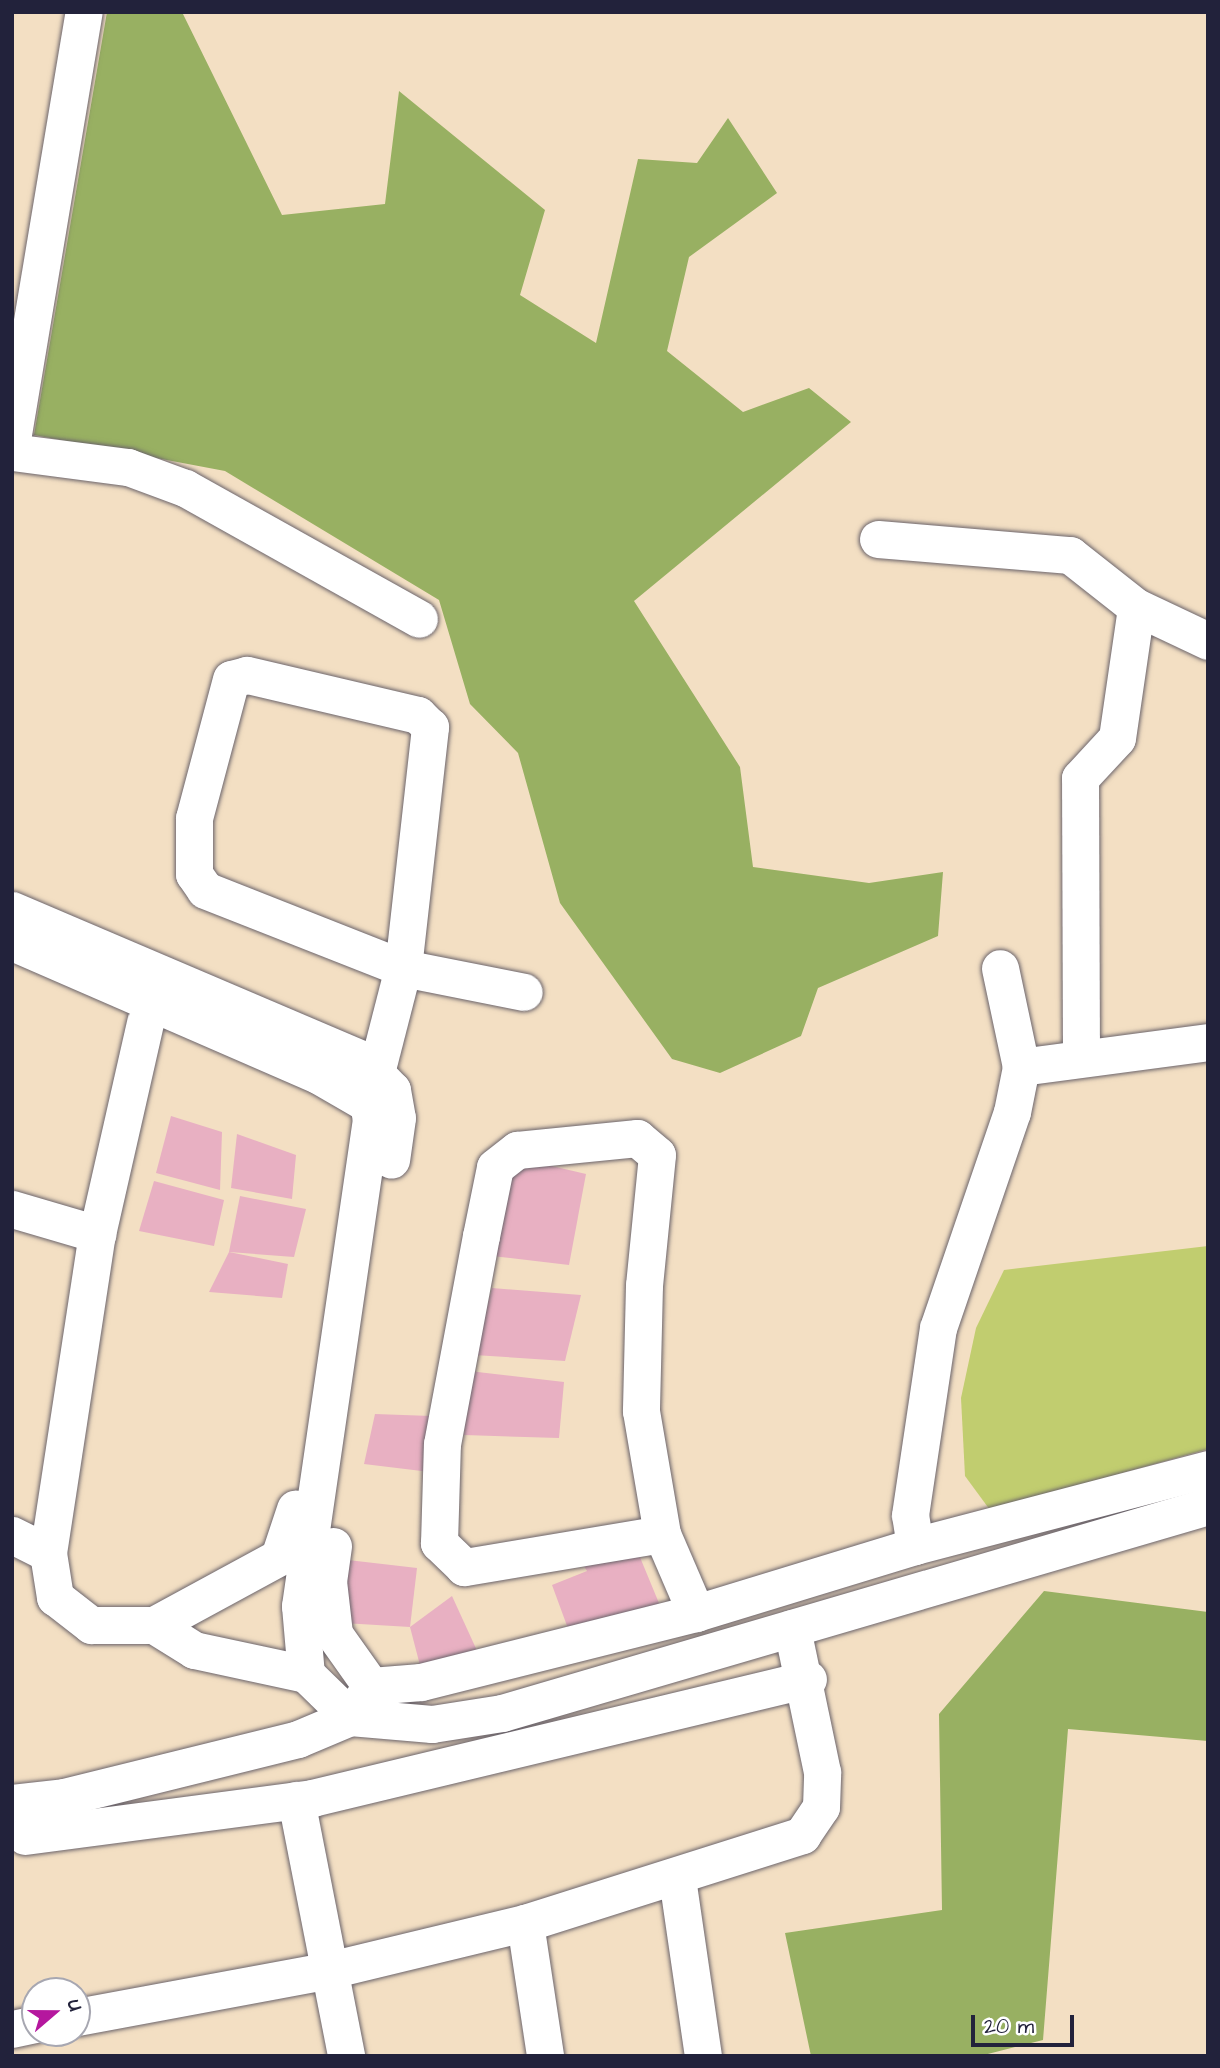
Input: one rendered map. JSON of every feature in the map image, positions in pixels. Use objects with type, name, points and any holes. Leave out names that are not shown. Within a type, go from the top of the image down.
[{"type":"street","points":[[12,440],[81,28]]},
{"type":"street","points":[[12,452],[128,467],[185,488],[419,619]]},
{"type":"street","points":[[878,539],[1070,555],[1136,607],[1208,641]]},
{"type":"street","points":[[1081,1058],[1080,778],[1117,738],[1136,607]]},
{"type":"street","points":[[306,1674],[300,1606],[371,1119],[372,1087],[403,968],[430,754],[426,718],[236,676],[227,685],[194,818],[194,874],[205,890],[403,968],[524,992]]},
{"type":"street","points":[[12,910],[323,1040],[372,1087]]},
{"type":"street","points":[[12,942],[318,1075],[392,1090],[397,1118],[328,1581],[334,1634],[371,1686]]},
{"type":"street","points":[[12,966],[330,1099],[346,1123],[288,1547],[262,1570],[154,1625],[91,1625],[55,1597],[48,1553],[97,1234],[145,1022]]},
{"type":"street","points":[[915,1546],[910,1515],[938,1328],[1012,1112],[1021,1067],[1000,968]]},
{"type":"street","points":[[1021,1067],[1208,1042]]},
{"type":"street","points":[[662,1534],[464,1567],[439,1544],[442,1444],[481,1236],[495,1167],[517,1150],[638,1138],[657,1155],[644,1284],[641,1411],[662,1534],[696,1613]]},
{"type":"street","points":[[12,1209],[97,1234]]},
{"type":"street","points":[[371,1686],[421,1682],[696,1613],[915,1546],[1208,1469]]},
{"type":"street","points":[[19,1819],[194,1766],[298,1739],[350,1717],[432,1724],[502,1713],[1208,1506]]},
{"type":"street","points":[[12,1535],[48,1553]]},
{"type":"street","points":[[154,1625],[194,1650],[306,1674],[350,1717]]},
{"type":"street","points":[[91,2014],[330,1970],[525,1923],[677,1878],[802,1835],[821,1807],[822,1772],[808,1679],[792,1628]]},
{"type":"street","points":[[19,1819],[296,1800],[808,1679]]},
{"type":"street","points":[[350,1717],[371,1686]]},
{"type":"street","points":[[296,1800],[346,2056]]},
{"type":"street","points":[[677,1878],[703,2056]]},
{"type":"street","points":[[525,1923],[545,2056]]},
{"type":"green space","points":[[107,12],[182,12],[282,215],[385,204],[399,91],[545,210],[520,295],[596,343],[638,159],[697,163],[728,118],[777,193],[689,257],[667,351],[743,412],[809,388],[851,422],[634,601],[740,767],[753,867],[869,883],[943,872],[938,936],[818,988],[801,1036],[720,1073],[672,1059],[560,903],[518,753],[470,704],[439,600],[225,471],[34,435]]},
{"type":"green space","points":[[1208,1246],[1208,1449],[990,1510],[965,1476],[961,1398],[976,1328],[1004,1270]]},
{"type":"green space","points":[[1044,1591],[1208,1612],[1208,1741],[1068,1729],[1043,2040],[980,2056],[811,2056],[785,1933],[942,1910],[939,1714]]},
{"type":"building","points":[[171,1116],[222,1132],[220,1190],[156,1173]]},
{"type":"building","points":[[237,1134],[296,1155],[292,1199],[231,1188]]},
{"type":"building","points":[[505,1155],[586,1174],[569,1265],[492,1256]]},
{"type":"building","points":[[154,1181],[224,1200],[214,1246],[139,1231]]},
{"type":"building","points":[[240,1196],[306,1209],[294,1257],[229,1252]]},
{"type":"building","points":[[229,1252],[288,1264],[282,1298],[209,1292]]},
{"type":"building","points":[[492,1288],[581,1295],[565,1361],[474,1355]]},
{"type":"building","points":[[469,1371],[564,1382],[559,1438],[464,1435]]},
{"type":"building","points":[[375,1414],[431,1416],[430,1472],[364,1464]]},
{"type":"building","points":[[637,1550],[661,1608],[570,1634],[552,1585],[587,1571],[582,1563]]},
{"type":"building","points":[[348,1560],[417,1568],[410,1627],[343,1623]]},
{"type":"building","points":[[452,1596],[479,1655],[422,1673],[410,1627]]}]
